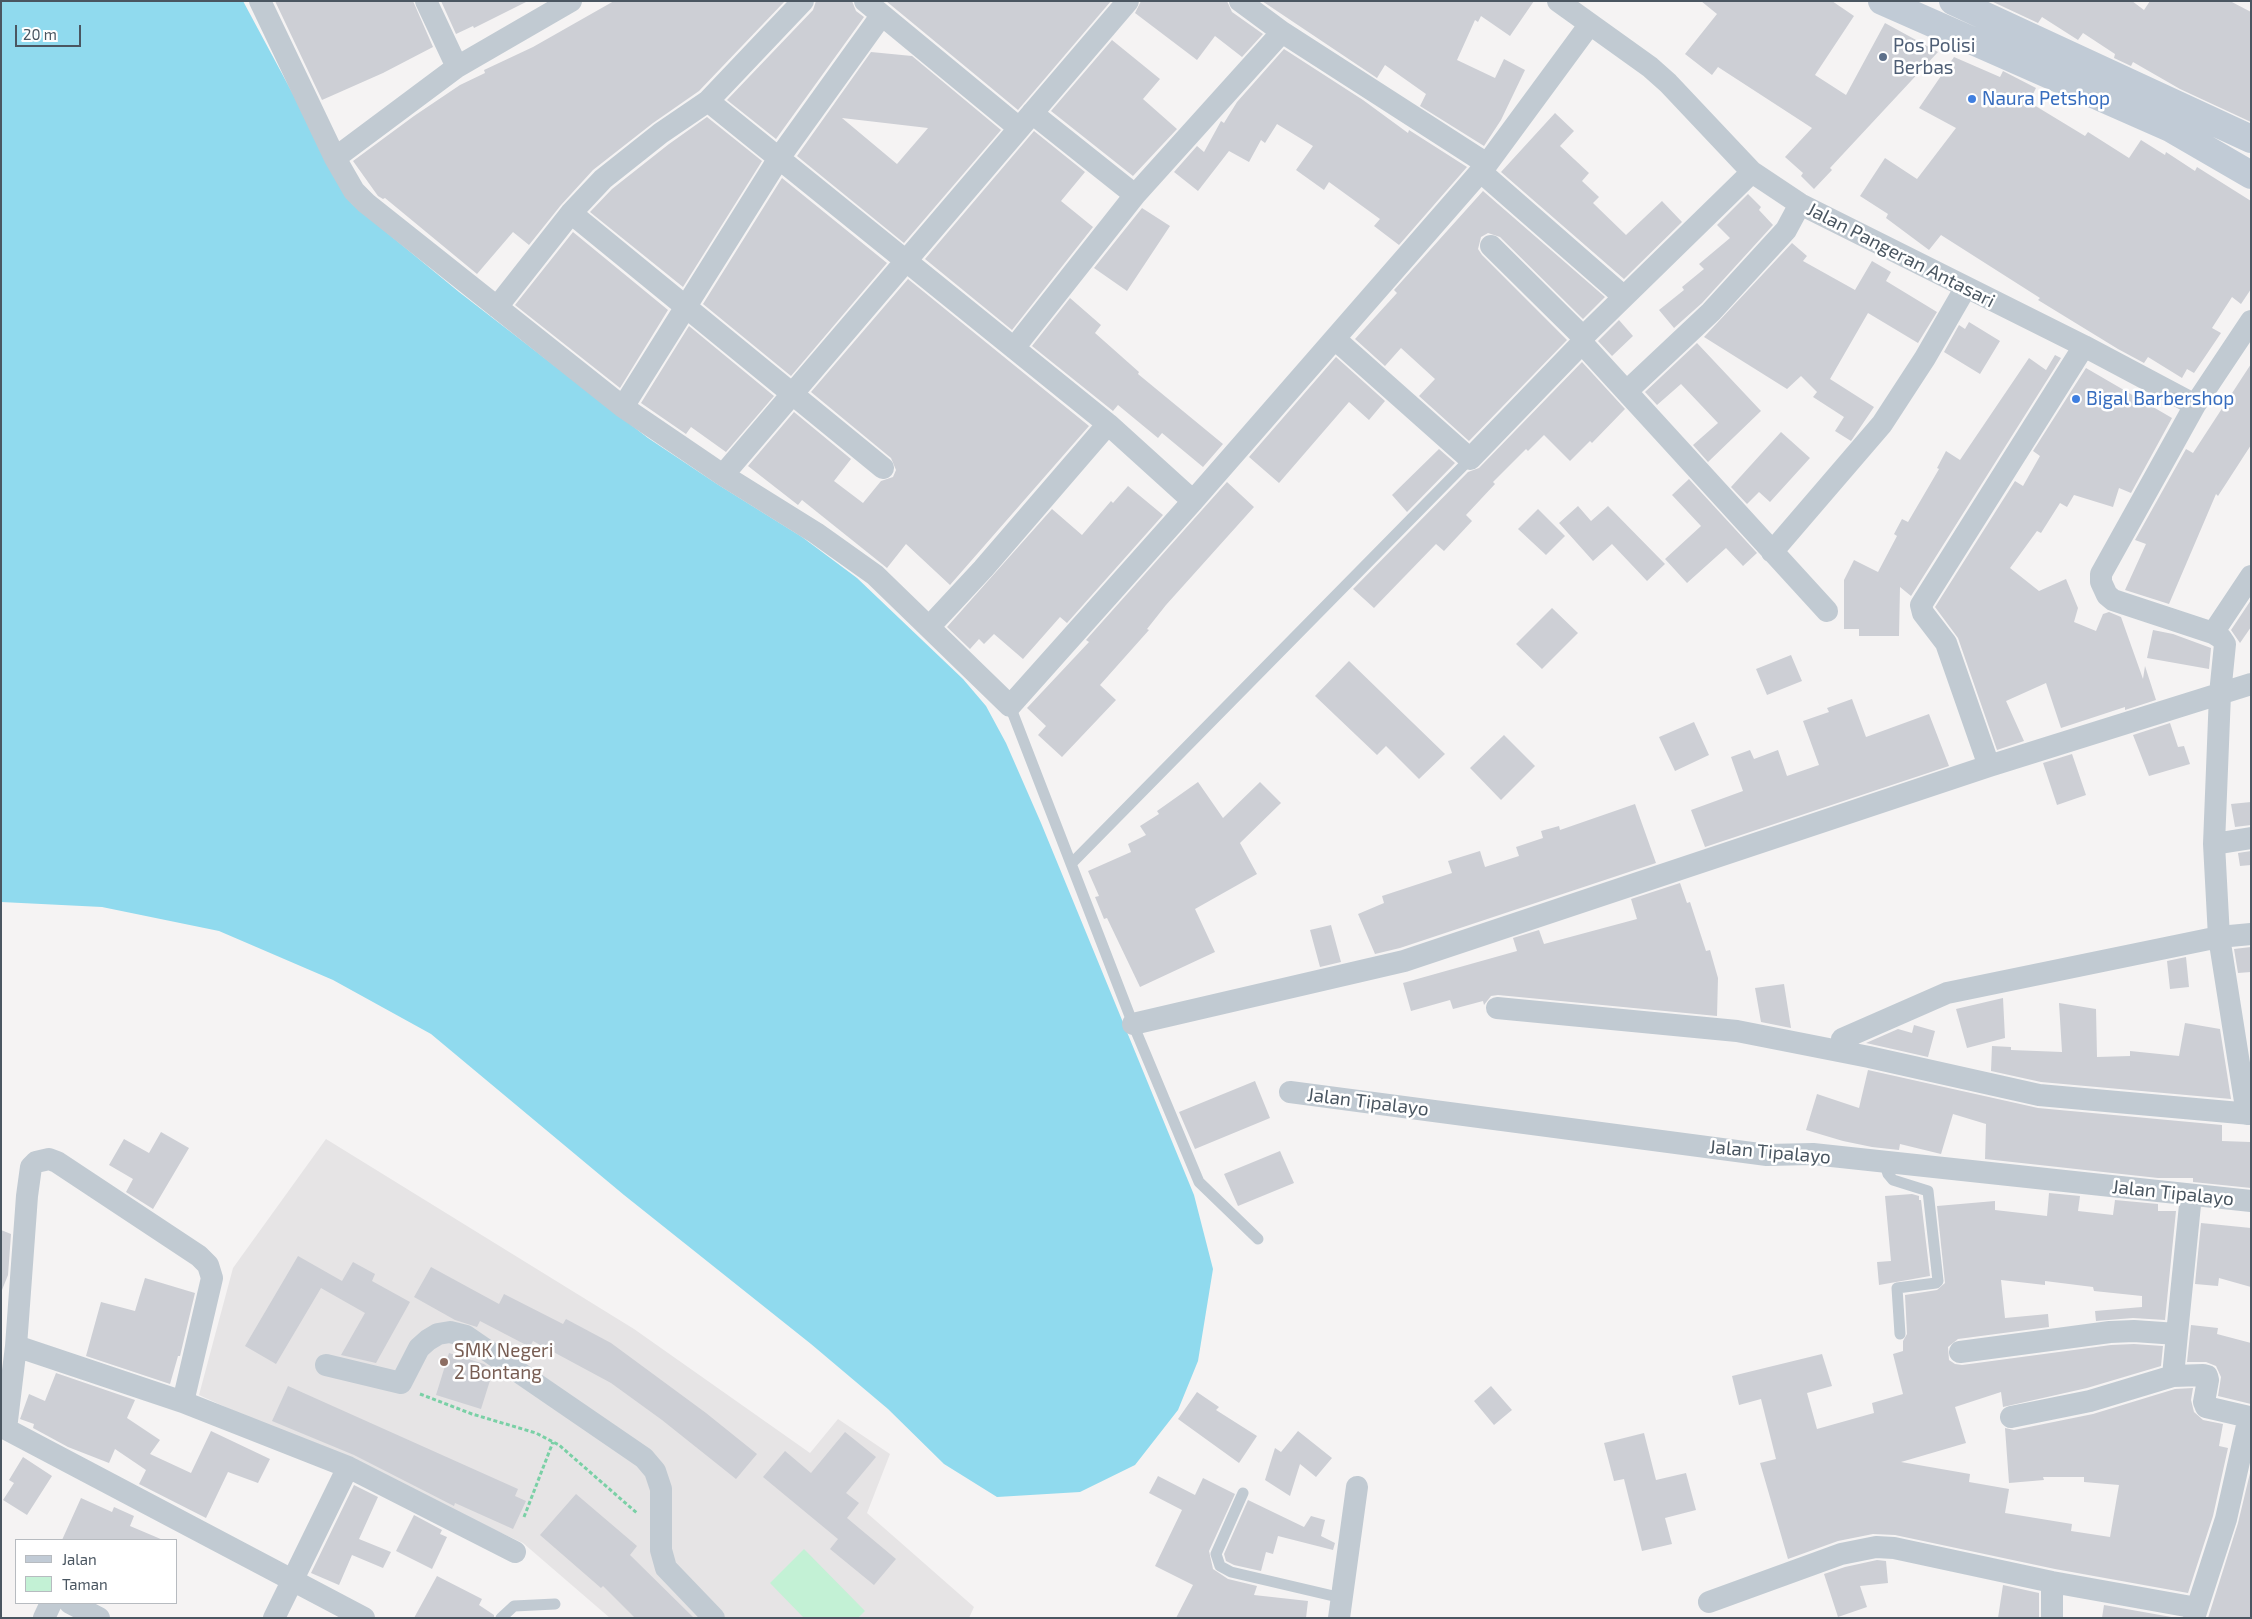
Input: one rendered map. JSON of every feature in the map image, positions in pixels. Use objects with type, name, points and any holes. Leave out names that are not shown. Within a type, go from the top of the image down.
[{"type":"street","points":[[260,1],[335,158],[354,191],[366,203],[623,406],[723,474],[846,553],[875,576],[930,626],[1010,706],[1193,501],[1483,168],[1590,24]]},
{"type":"street","points":[[426,1],[457,67]]},
{"type":"street","points":[[335,158],[457,67],[571,1]]},
{"type":"street","points":[[497,307],[571,213],[603,180],[661,132],[708,100],[803,1]]},
{"type":"street","points":[[723,474],[794,394],[905,260],[1128,1]]},
{"type":"street","points":[[1240,1],[1282,32],[1483,168],[1623,296]]},
{"type":"street","name":"Jalan Pangeran Antasari","points":[[1558,1],[1668,83],[1752,172],[1800,204],[2084,346],[2195,405]]},
{"type":"street","points":[[1883,1],[2170,128],[2251,175]]},
{"type":"street","points":[[1953,1],[1989,9],[2251,139]]},
{"type":"street","points":[[623,406],[873,8],[1025,120],[1135,195]]},
{"type":"street","points":[[1014,348],[1135,195],[1282,32]]},
{"type":"street","points":[[708,100],[1108,424],[1193,501]]},
{"type":"street","points":[[1335,339],[1470,459],[1623,296],[1752,172]]},
{"type":"street","points":[[1627,391],[1711,312],[1786,230],[1800,204]]},
{"type":"street","points":[[571,213],[883,468]]},
{"type":"street","points":[[1491,246],[1583,340],[1827,611]]},
{"type":"street","points":[[1772,552],[1882,424],[1925,358],[1966,287]]},
{"type":"street","points":[[1497,1008],[1737,1032],[1869,1057],[2039,1095],[2249,1114],[2219,937],[2214,844],[2220,694],[2225,644],[2221,638],[2213,633],[2113,600],[2107,595],[2101,582],[2101,574],[2195,405],[2251,321]]},
{"type":"street","points":[[1989,766],[1946,643],[1923,613],[1921,605],[2084,346]]},
{"type":"street","points":[[930,626],[983,569],[1108,424]]},
{"type":"street","points":[[2213,633],[2251,576]]},
{"type":"street","points":[[1133,1024],[1404,961],[1989,766],[2251,684]]},
{"type":"street","points":[[2214,844],[2251,838]]},
{"type":"street","points":[[1842,1039],[1947,993],[2219,937],[2251,934]]},
{"type":"street","name":"Jalan Tipalayo","points":[[1290,1092],[1767,1155],[1813,1154],[2251,1201]]},
{"type":"street","points":[[183,1402],[212,1278],[208,1265],[175,1240],[48,1159],[36,1162],[31,1167],[16,1346],[4,1427],[291,1581],[364,1618]]},
{"type":"street","points":[[2173,1376],[2191,1195]]},
{"type":"street","points":[[1960,1352],[2110,1332],[2134,1331],[2177,1334]]},
{"type":"street","points":[[326,1365],[401,1383],[419,1348],[428,1340],[438,1334],[450,1332],[466,1336],[644,1458],[655,1471],[661,1489],[661,1550],[666,1568],[714,1618]]},
{"type":"street","points":[[16,1346],[183,1402],[348,1467],[515,1552]]},
{"type":"street","points":[[1709,1602],[1841,1554],[1876,1547],[1894,1548],[2195,1613],[2226,1519],[2250,1417],[2206,1406],[2207,1376],[2173,1376],[2090,1400],[2011,1417]]},
{"type":"street","points":[[274,1618],[348,1467]]},
{"type":"street","points":[[1340,1608],[1357,1487]]},
{"type":"street","points":[[2052,1582],[2052,1618]]},
{"type":"street","points":[[44,1618],[51,1604]]},
{"type":"street","points":[[72,1604],[99,1618]]},
{"type":"lane","points":[[1071,864],[1470,459]]},
{"type":"lane","points":[[1010,706],[1133,1024],[1198,1182],[1258,1239]]},
{"type":"lane","points":[[1884,1162],[1888,1174],[1893,1180],[1928,1191],[1938,1280],[1936,1283],[1897,1288],[1900,1334]]},
{"type":"lane","points":[[1243,1493],[1216,1554],[1220,1566],[1231,1572],[1340,1608]]},
{"type":"lane","points":[[501,1618],[514,1606],[555,1604]]},
{"type":"path","points":[[401,1383],[436,1401],[536,1432],[553,1442],[662,1535]]},
{"type":"path","points":[[524,1517],[553,1442]]},
{"type":"shaded area","name":"SMK Negeri 2 Bontang","points":[[326,1139],[634,1329],[810,1453],[838,1419],[890,1454],[867,1513],[974,1607],[969,1618],[610,1618],[523,1543],[199,1395],[233,1268]]},
{"type":"green space","points":[[804,1549],[865,1611],[858,1618],[804,1618],[770,1583]]},
{"type":"water","points":[[1,1],[243,1],[352,204],[459,292],[648,438],[802,537],[857,578],[963,679],[986,706],[1006,743],[1041,823],[1194,1195],[1213,1269],[1198,1361],[1178,1410],[1135,1465],[1080,1492],[997,1497],[944,1464],[888,1409],[811,1344],[624,1195],[431,1034],[333,980],[219,931],[102,907],[1,902]]},
{"type":"building","points":[[275,1],[413,1],[433,47],[383,73],[322,100]]},
{"type":"building","points":[[441,1],[528,1],[474,28],[473,26],[456,34]]},
{"type":"building","points":[[614,1],[785,1],[699,91],[653,123],[593,170],[561,205],[529,245],[513,232],[477,274],[385,198],[383,199],[378,196],[353,161],[460,85],[485,73],[484,70],[533,47]]},
{"type":"building","points":[[816,1],[852,1],[856,11],[864,17],[776,139],[727,100],[813,10]]},
{"type":"building","points":[[886,1],[1111,1],[1018,110]]},
{"type":"building","points":[[1141,1],[1227,1],[1232,12],[1263,34],[1242,57],[1215,36],[1197,60],[1135,13]]},
{"type":"building","points":[[1262,1],[1534,1],[1510,36],[1481,16],[1478,22],[1475,20],[1457,60],[1495,78],[1504,59],[1525,70],[1501,120],[1484,146],[1420,106],[1426,94],[1385,65],[1377,78]]},
{"type":"building","points":[[1701,1],[1832,1],[1854,16],[1815,75],[1846,95],[1885,23],[1938,52],[1830,168],[1832,170],[1814,189],[1801,176],[1803,173],[1785,157],[1812,128],[1718,67],[1712,75],[1685,54],[1717,14]]},
{"type":"building","points":[[1991,1],[2132,1],[2144,10],[2150,1],[2230,1],[2251,12],[2251,122],[2180,89],[2133,62],[2131,66],[2114,58],[2115,54],[2083,33],[2078,40],[2042,17],[2038,23]]},
{"type":"building","points":[[1112,40],[1160,79],[1143,99],[1177,129],[1133,176],[1051,111]]},
{"type":"building","points":[[1284,49],[1363,100],[1408,133],[1409,130],[1467,167],[1399,245],[1374,226],[1380,219],[1329,182],[1324,190],[1296,170],[1313,146],[1277,124],[1265,143],[1261,140],[1249,162],[1229,151],[1198,191],[1174,172],[1197,146],[1204,152],[1221,121],[1224,123],[1237,102]]},
{"type":"building","points":[[871,52],[912,56],[1001,130],[904,243],[797,156]],"holes":[[[842,118],[928,128],[897,164]]]},
{"type":"building","points":[[1954,57],[2000,77],[2003,71],[2036,88],[2029,102],[2085,136],[2088,132],[2129,158],[2141,140],[2165,155],[2166,152],[2195,171],[2197,167],[2251,201],[2251,289],[2241,304],[2232,297],[2212,328],[2221,333],[2194,373],[2187,369],[2182,378],[2148,357],[2144,363],[2118,349],[2038,300],[2040,298],[1941,235],[1929,250],[1886,218],[1888,214],[1860,196],[1885,158],[1917,179],[1956,128],[1919,108]]},
{"type":"building","points":[[1555,113],[1574,131],[1560,146],[1589,173],[1582,181],[1599,197],[1593,203],[1626,235],[1662,201],[1682,222],[1624,279],[1501,172]]},
{"type":"building","points":[[707,117],[762,161],[683,287],[590,212],[612,189]]},
{"type":"building","points":[[1034,131],[1085,172],[1061,201],[1093,227],[1012,330],[925,259]]},
{"type":"building","points":[[782,178],[887,263],[791,376],[703,304]]},
{"type":"building","points":[[1483,191],[1605,297],[1583,319],[1500,237],[1488,233],[1481,237],[1478,249],[1482,255],[1567,340],[1469,441],[1419,396],[1435,379],[1401,348],[1385,366],[1355,339],[1397,293],[1394,290]]},
{"type":"building","points":[[1748,194],[1761,207],[1759,210],[1773,225],[1702,303],[1674,328],[1659,310],[1684,290],[1682,287],[1704,269],[1699,264],[1730,238],[1717,225]]},
{"type":"building","points":[[1142,208],[1170,226],[1127,291],[1094,268]]},
{"type":"building","points":[[573,232],[668,310],[620,388],[515,305]]},
{"type":"building","points":[[1792,243],[1807,256],[1803,261],[1855,290],[1872,261],[1891,272],[1886,281],[1937,312],[1918,343],[1868,313],[1830,379],[1874,407],[1851,441],[1835,431],[1844,417],[1813,397],[1817,392],[1801,376],[1787,389],[1704,337]]},
{"type":"building","points":[[908,279],[1089,426],[950,585],[906,544],[887,568],[802,500],[798,505],[748,466],[794,412],[851,459],[834,481],[863,503],[881,481],[893,477],[896,470],[891,458],[811,392]]},
{"type":"building","points":[[1070,298],[1101,325],[1095,333],[1139,372],[1138,374],[1223,444],[1203,467],[1162,433],[1158,438],[1118,405],[1113,411],[1032,346]]},
{"type":"building","points":[[1619,320],[1633,336],[1612,356],[1598,341]]},
{"type":"building","points":[[1969,322],[2000,341],[1980,374],[1944,352],[1959,325],[1965,329]]},
{"type":"building","points":[[689,326],[774,396],[726,452],[691,427],[686,434],[641,403]]},
{"type":"building","points":[[1697,343],[1761,411],[1708,462],[1693,445],[1718,423],[1681,384],[1657,405],[1645,392]]},
{"type":"building","points":[[2055,355],[2061,358],[1911,596],[1900,587],[1899,636],[1859,636],[1859,629],[1844,629],[1844,580],[1854,560],[1878,572],[1897,536],[1894,534],[1902,519],[1908,522],[1939,469],[1937,468],[1946,451],[1960,460],[2029,358],[2046,370]]},
{"type":"building","points":[[1336,357],[1385,401],[1369,420],[1349,402],[1279,483],[1249,457]]},
{"type":"building","points":[[1582,362],[1625,409],[1592,443],[1590,441],[1570,461],[1544,435],[1528,451],[1526,449],[1493,482],[1495,484],[1466,515],[1472,521],[1444,551],[1436,544],[1374,608],[1353,589],[1468,472],[1479,468]]},
{"type":"building","points":[[2251,364],[2251,445],[2218,496],[2216,494],[2169,604],[2125,590],[2146,544],[2135,540],[2186,449],[2193,453]]},
{"type":"building","points":[[2086,368],[2172,418],[2131,493],[2119,488],[2113,507],[2074,495],[2067,507],[2060,503],[2041,533],[2037,531],[2010,568],[2039,591],[2066,579],[2078,608],[2074,622],[2096,631],[2103,614],[2109,612],[2121,617],[2143,679],[2145,666],[2156,700],[2125,710],[2125,707],[2061,728],[2046,683],[2006,701],[2024,741],[1997,750],[1958,638],[1935,607],[2015,481],[2023,486],[2040,456],[2033,451]]},
{"type":"building","points":[[1781,432],[1810,458],[1770,502],[1759,492],[1747,504],[1731,487]]},
{"type":"building","points":[[1439,449],[1455,463],[1407,512],[1392,495]]},
{"type":"building","points":[[1689,479],[1757,553],[1743,566],[1726,548],[1687,583],[1665,559],[1701,526],[1672,495]]},
{"type":"building","points":[[1227,482],[1254,507],[1166,605],[1147,629],[1149,630],[1100,685],[1116,700],[1062,757],[1038,735],[1046,726],[1027,708],[1089,642],[1086,640]]},
{"type":"building","points":[[1128,486],[1163,515],[1067,623],[1060,617],[1023,659],[994,634],[984,644],[979,639],[970,649],[947,627],[1052,509],[1082,535],[1111,501],[1113,503]]},
{"type":"building","points":[[1578,506],[1591,521],[1608,506],[1665,564],[1647,581],[1612,544],[1593,561],[1559,523]]},
{"type":"building","points":[[1538,509],[1565,536],[1546,555],[1518,529]]},
{"type":"building","points":[[2251,600],[2251,627],[2240,643],[2231,630]]},
{"type":"building","points":[[1552,608],[1578,633],[1542,669],[1516,644]]},
{"type":"building","points":[[2153,630],[2173,634],[2211,648],[2209,669],[2147,658]]},
{"type":"building","points":[[1791,655],[1802,681],[1767,695],[1756,669]]},
{"type":"building","points":[[1349,661],[1445,754],[1419,779],[1386,746],[1377,755],[1315,696]]},
{"type":"building","points":[[1852,699],[1866,737],[1929,714],[1949,766],[1705,847],[1691,810],[1743,791],[1731,757],[1750,750],[1754,759],[1778,750],[1787,776],[1819,765],[1803,721],[1829,712],[1827,708]]},
{"type":"building","points":[[1694,722],[1709,755],[1675,771],[1659,737]]},
{"type":"building","points":[[2170,723],[2178,747],[2184,746],[2190,764],[2149,776],[2133,735]]},
{"type":"building","points":[[1504,735],[1535,766],[1501,800],[1470,768]]},
{"type":"building","points":[[2072,754],[2086,795],[2057,805],[2043,763]]},
{"type":"building","points":[[1198,782],[1223,818],[1260,782],[1281,803],[1240,843],[1257,874],[1195,909],[1215,952],[1140,987],[1107,918],[1104,919],[1095,897],[1099,896],[1088,871],[1131,852],[1128,844],[1146,835],[1140,826],[1159,814],[1157,811]]},
{"type":"building","points":[[2251,802],[2251,825],[2235,827],[2231,804]]},
{"type":"building","points":[[1635,804],[1656,863],[1400,948],[1375,954],[1358,914],[1384,903],[1382,896],[1452,873],[1448,861],[1480,851],[1485,867],[1519,856],[1516,847],[1543,838],[1541,831],[1559,826],[1560,830]]},
{"type":"building","points":[[2251,851],[2251,865],[2240,866],[2238,853]]},
{"type":"building","points":[[1680,883],[1687,903],[1690,902],[1706,951],[1710,950],[1718,978],[1717,1016],[1498,995],[1491,996],[1484,1005],[1483,1001],[1453,1009],[1450,1000],[1411,1011],[1403,983],[1517,951],[1513,938],[1539,930],[1544,944],[1637,919],[1631,899]]},
{"type":"building","points":[[1331,925],[1341,962],[1320,967],[1310,930]]},
{"type":"building","points":[[2251,947],[2251,972],[2238,973],[2234,949]]},
{"type":"building","points":[[2186,957],[2189,987],[2170,989],[2167,961]]},
{"type":"building","points":[[1784,984],[1791,1028],[1761,1022],[1755,988]]},
{"type":"building","points":[[2003,998],[2005,1038],[1967,1048],[1956,1009]]},
{"type":"building","points":[[2059,1003],[2096,1009],[2097,1057],[2130,1056],[2130,1051],[2179,1056],[2185,1023],[2220,1029],[2231,1099],[2041,1082],[1991,1071],[1992,1046],[2011,1047],[2011,1050],[2062,1052]]},
{"type":"building","points":[[1914,1025],[1935,1031],[1928,1057],[1866,1043],[1898,1029],[1912,1033]]},
{"type":"building","points":[[1868,1070],[2038,1108],[2222,1125],[2222,1141],[2250,1142],[2251,1188],[2193,1182],[2193,1178],[2158,1178],[1985,1159],[1986,1124],[1953,1114],[1941,1154],[1900,1144],[1899,1150],[1872,1147],[1806,1130],[1817,1094],[1859,1108]]},
{"type":"building","points":[[1255,1081],[1270,1118],[1195,1149],[1179,1112]]},
{"type":"building","points":[[161,1132],[189,1148],[153,1209],[126,1192],[133,1179],[109,1165],[124,1139],[149,1153]]},
{"type":"building","points":[[1280,1151],[1294,1183],[1238,1206],[1224,1174]]},
{"type":"building","points":[[2049,1193],[2080,1196],[2078,1211],[2113,1215],[2115,1200],[2158,1204],[2158,1211],[2176,1211],[2165,1320],[2133,1318],[2096,1321],[2095,1311],[2142,1307],[2142,1296],[2094,1291],[2093,1287],[2045,1281],[2045,1285],[2001,1280],[2005,1318],[2048,1314],[2049,1327],[1958,1339],[1948,1347],[1949,1360],[1955,1364],[1962,1365],[2111,1345],[2134,1344],[2163,1346],[2161,1366],[2087,1388],[2003,1407],[2001,1392],[1955,1407],[1966,1443],[1901,1462],[1970,1474],[1969,1482],[2009,1489],[2005,1513],[2072,1524],[2071,1531],[2110,1537],[2119,1485],[2084,1482],[2084,1477],[2043,1477],[2044,1480],[2009,1483],[2005,1428],[2014,1430],[2093,1414],[2175,1389],[2193,1388],[2191,1400],[2194,1412],[2203,1420],[2223,1424],[2219,1446],[2228,1448],[2213,1516],[2188,1593],[2055,1569],[1895,1535],[1873,1534],[1838,1541],[1788,1559],[1760,1463],[1776,1459],[1761,1399],[1739,1405],[1732,1376],[1822,1354],[1832,1386],[1807,1393],[1817,1429],[1874,1413],[1872,1403],[1903,1394],[1893,1354],[1903,1351],[1903,1341],[1907,1334],[1905,1295],[1937,1290],[1945,1283],[1937,1206],[1995,1201],[1995,1210],[2047,1216]]},
{"type":"building","points":[[1912,1194],[1919,1196],[1919,1200],[1921,1200],[1930,1276],[1879,1285],[1877,1262],[1891,1261],[1885,1196]]},
{"type":"building","points":[[2201,1223],[2251,1228],[2251,1287],[2219,1278],[2218,1286],[2195,1284]]},
{"type":"building","points":[[1,1230],[11,1234],[8,1275],[2,1290]]},
{"type":"building","points":[[298,1256],[342,1281],[353,1262],[375,1274],[372,1281],[410,1302],[376,1363],[341,1355],[365,1313],[321,1288],[276,1364],[245,1346]]},
{"type":"building","points":[[431,1267],[499,1304],[504,1294],[563,1324],[566,1319],[611,1343],[706,1413],[757,1454],[736,1479],[662,1420],[611,1383],[533,1341],[530,1347],[480,1321],[477,1327],[455,1320],[414,1297]]},
{"type":"building","points":[[145,1278],[195,1293],[180,1356],[178,1356],[170,1384],[86,1356],[101,1302],[135,1311]]},
{"type":"building","points":[[2191,1325],[2218,1328],[2217,1334],[2251,1343],[2251,1404],[2218,1396],[2221,1377],[2216,1366],[2206,1362],[2187,1362]]},
{"type":"building","points":[[449,1353],[484,1364],[493,1371],[481,1409],[436,1395]]},
{"type":"building","points":[[56,1373],[135,1400],[127,1418],[160,1440],[150,1454],[191,1473],[211,1431],[270,1459],[258,1483],[228,1472],[206,1518],[139,1484],[146,1470],[115,1449],[109,1463],[68,1447],[33,1428],[34,1424],[20,1419],[29,1394],[45,1401]]},
{"type":"building","points":[[288,1386],[518,1489],[515,1496],[526,1501],[513,1529],[455,1503],[454,1506],[354,1455],[272,1421]]},
{"type":"building","points":[[1491,1386],[1512,1410],[1494,1425],[1474,1401]]},
{"type":"building","points":[[1197,1392],[1219,1407],[1216,1410],[1257,1436],[1239,1463],[1178,1419]]},
{"type":"building","points":[[1298,1431],[1332,1458],[1316,1477],[1300,1464],[1290,1496],[1265,1480],[1275,1448],[1281,1452]]},
{"type":"building","points":[[845,1432],[876,1457],[846,1493],[859,1503],[847,1518],[896,1559],[874,1585],[830,1549],[838,1539],[763,1477],[785,1451],[811,1473]]},
{"type":"building","points":[[1644,1433],[1656,1480],[1686,1473],[1696,1510],[1665,1518],[1672,1544],[1642,1551],[1624,1479],[1614,1481],[1604,1443]]},
{"type":"building","points":[[23,1457],[52,1476],[27,1515],[3,1500],[14,1483],[9,1480]]},
{"type":"building","points":[[2251,1469],[2251,1618],[2208,1618],[2238,1523]]},
{"type":"building","points":[[1158,1476],[1195,1495],[1203,1478],[1235,1494],[1209,1551],[1213,1569],[1228,1579],[1257,1586],[1254,1595],[1308,1601],[1306,1618],[1176,1618],[1193,1585],[1155,1566],[1182,1510],[1149,1493]]},
{"type":"building","points":[[354,1485],[378,1497],[359,1539],[391,1552],[383,1568],[352,1555],[339,1585],[311,1573]]},
{"type":"building","points":[[576,1494],[637,1546],[630,1555],[694,1618],[635,1618],[603,1586],[601,1588],[540,1535]]},
{"type":"building","points":[[81,1498],[112,1512],[114,1507],[134,1516],[130,1526],[161,1539],[62,1539]]},
{"type":"building","points":[[1248,1500],[1304,1527],[1311,1516],[1325,1520],[1321,1536],[1335,1543],[1333,1550],[1278,1536],[1273,1554],[1266,1552],[1261,1571],[1234,1565],[1226,1561],[1224,1554]]},
{"type":"building","points":[[414,1515],[442,1530],[440,1534],[447,1537],[432,1569],[396,1551]]},
{"type":"building","points":[[1877,1560],[1886,1561],[1888,1583],[1860,1586],[1867,1607],[1838,1617],[1824,1574]]},
{"type":"building","points":[[437,1576],[482,1599],[479,1605],[494,1615],[494,1618],[414,1618]]},
{"type":"building","points":[[2003,1585],[2039,1593],[2039,1618],[1998,1618]]},
{"type":"building","points":[[2104,1605],[2177,1618],[2102,1618]]},
{"type":"place","name":"Pos Polisi Berbas","points":[[1883,57]]},
{"type":"place","name":"Naura Petshop","points":[[1972,99]]},
{"type":"place","name":"Bigal Barbershop","points":[[2076,399]]},
{"type":"place","name":"SMK Negeri 2 Bontang","points":[[444,1362]]}]
